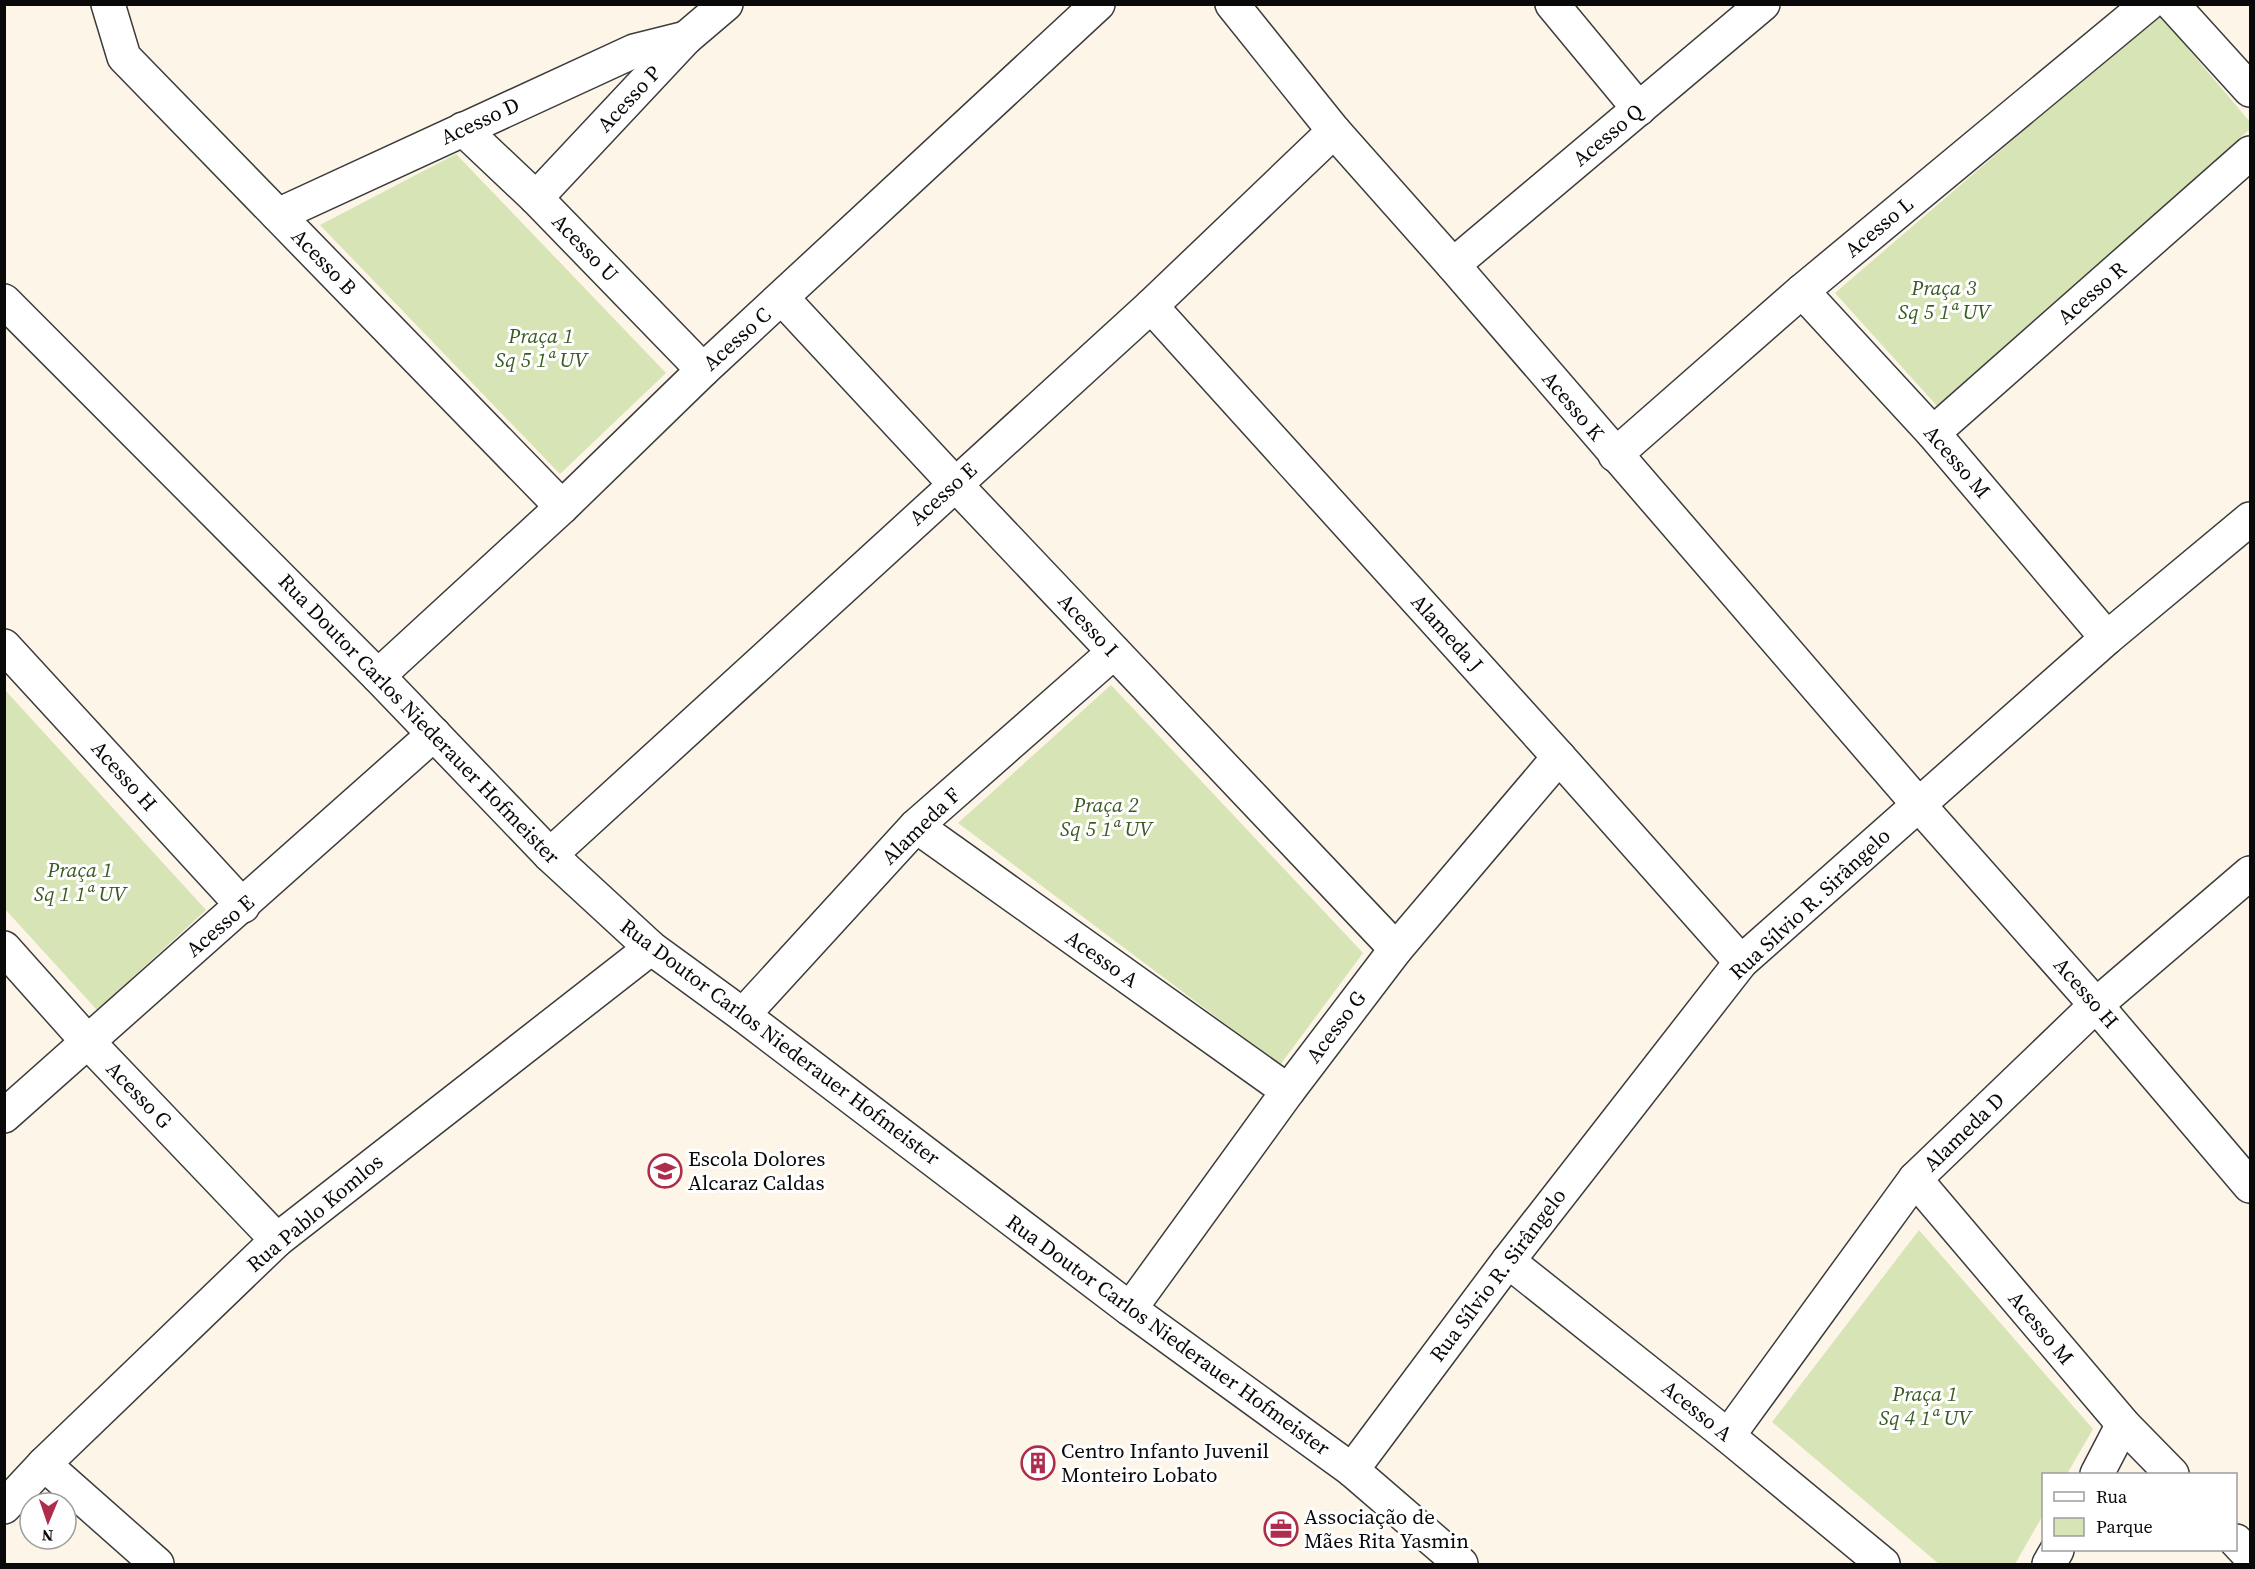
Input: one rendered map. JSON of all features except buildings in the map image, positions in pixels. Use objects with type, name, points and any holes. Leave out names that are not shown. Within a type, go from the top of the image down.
[{"type":"street","name":"Acesso B","points":[[108,4],[124,57],[562,507]]},
{"type":"street","name":"Acesso P","points":[[536,198],[686,38],[726,4]]},
{"type":"street","name":"Acesso C","points":[[378,676],[562,507],[703,370],[1098,4]]},
{"type":"street","name":"Acesso K","points":[[1232,4],[1334,131],[1453,265],[1917,804]]},
{"type":"street","points":[[1552,4],[1639,109]]},
{"type":"street","name":"Acesso Q","points":[[1453,265],[1762,4]]},
{"type":"street","name":"Acesso L","points":[[1615,455],[1802,291],[2148,4]]},
{"type":"street","points":[[2172,4],[2250,90]]},
{"type":"street","name":"Acesso D","points":[[278,215],[634,51],[686,38]]},
{"type":"street","name":"Acesso U","points":[[463,129],[536,198],[703,370]]},
{"type":"street","name":"Acesso E","points":[[549,855],[1151,306],[1334,131]]},
{"type":"street","name":"Acesso R","points":[[1933,433],[2250,153]]},
{"type":"street","name":"Acesso M","points":[[1802,291],[1933,433],[2107,638]]},
{"type":"street","name":"Acesso I","points":[[782,298],[955,484],[1396,948]]},
{"type":"street","name":"Rua Doutor Carlos Niederauer Hofmeister","points":[[4,301],[378,676],[549,855],[651,948],[743,1015],[1130,1309],[1352,1470],[1461,1564]]},
{"type":"street","name":"Alameda J","points":[[1151,306],[1741,962]]},
{"type":"street","name":"Rua Sílvio R. Sirângelo","points":[[1352,1470],[1508,1261],[1741,962],[2107,638],[2250,519]]},
{"type":"street","name":"Acesso H","points":[[4,646],[243,906]]},
{"type":"street","name":"Alameda F","points":[[743,1015],[916,826],[1114,652]]},
{"type":"street","name":"Acesso E","points":[[4,1116],[434,734]]},
{"type":"street","name":"Acesso G","points":[[1130,1309],[1288,1091],[1396,948],[1559,757]]},
{"type":"street","name":"Acesso H","points":[[1917,804],[2096,1005],[2250,1186]]},
{"type":"street","name":"Acesso A","points":[[916,826],[1288,1091]]},
{"type":"street","name":"Alameda D","points":[[1728,1436],[1915,1179],[2096,1005],[2250,873]]},
{"type":"street","name":"Acesso G","points":[[4,948],[88,1041],[277,1240]]},
{"type":"street","name":"Rua Pablo Komlos","points":[[4,1507],[45,1464],[277,1240],[651,948]]},
{"type":"street","name":"Acesso M","points":[[1915,1179],[2123,1424],[2171,1473]]},
{"type":"street","name":"Acesso A","points":[[1508,1261],[1728,1436],[1883,1564]]},
{"type":"street","points":[[2098,1473],[2123,1424]]},
{"type":"street","points":[[45,1464],[157,1564]]},
{"type":"street","points":[[2237,1543],[2250,1556]]},
{"type":"green space","name":"Praça 3 Sq 5 1ª UV","points":[[2159,14],[2250,122],[2250,129],[1938,407],[1835,293]]},
{"type":"green space","name":"Praça 1 Sq 5 1ª UV","points":[[456,154],[666,373],[560,474],[320,225]]},
{"type":"green space","name":"Praça 2 Sq 5 1ª UV","points":[[1111,685],[1363,953],[1280,1065],[958,823]]},
{"type":"green space","name":"Praça 1 Sq 1 1ª UV","points":[[5,690],[206,910],[97,1010],[5,909]]},
{"type":"green space","name":"Praça 1 Sq 4 1ª UV","points":[[1919,1230],[2093,1429],[2068,1473],[2042,1473],[2042,1517],[2015,1564],[1939,1564],[1772,1422]]},
{"type":"place","name":"Escola Dolores Alcaraz Caldas","points":[[665,1171]]},
{"type":"place","name":"Centro Infanto Juvenil Monteiro Lobato","points":[[1038,1463]]},
{"type":"place","name":"Associação de Mães Rita Yasmin","points":[[1281,1529]]}]
